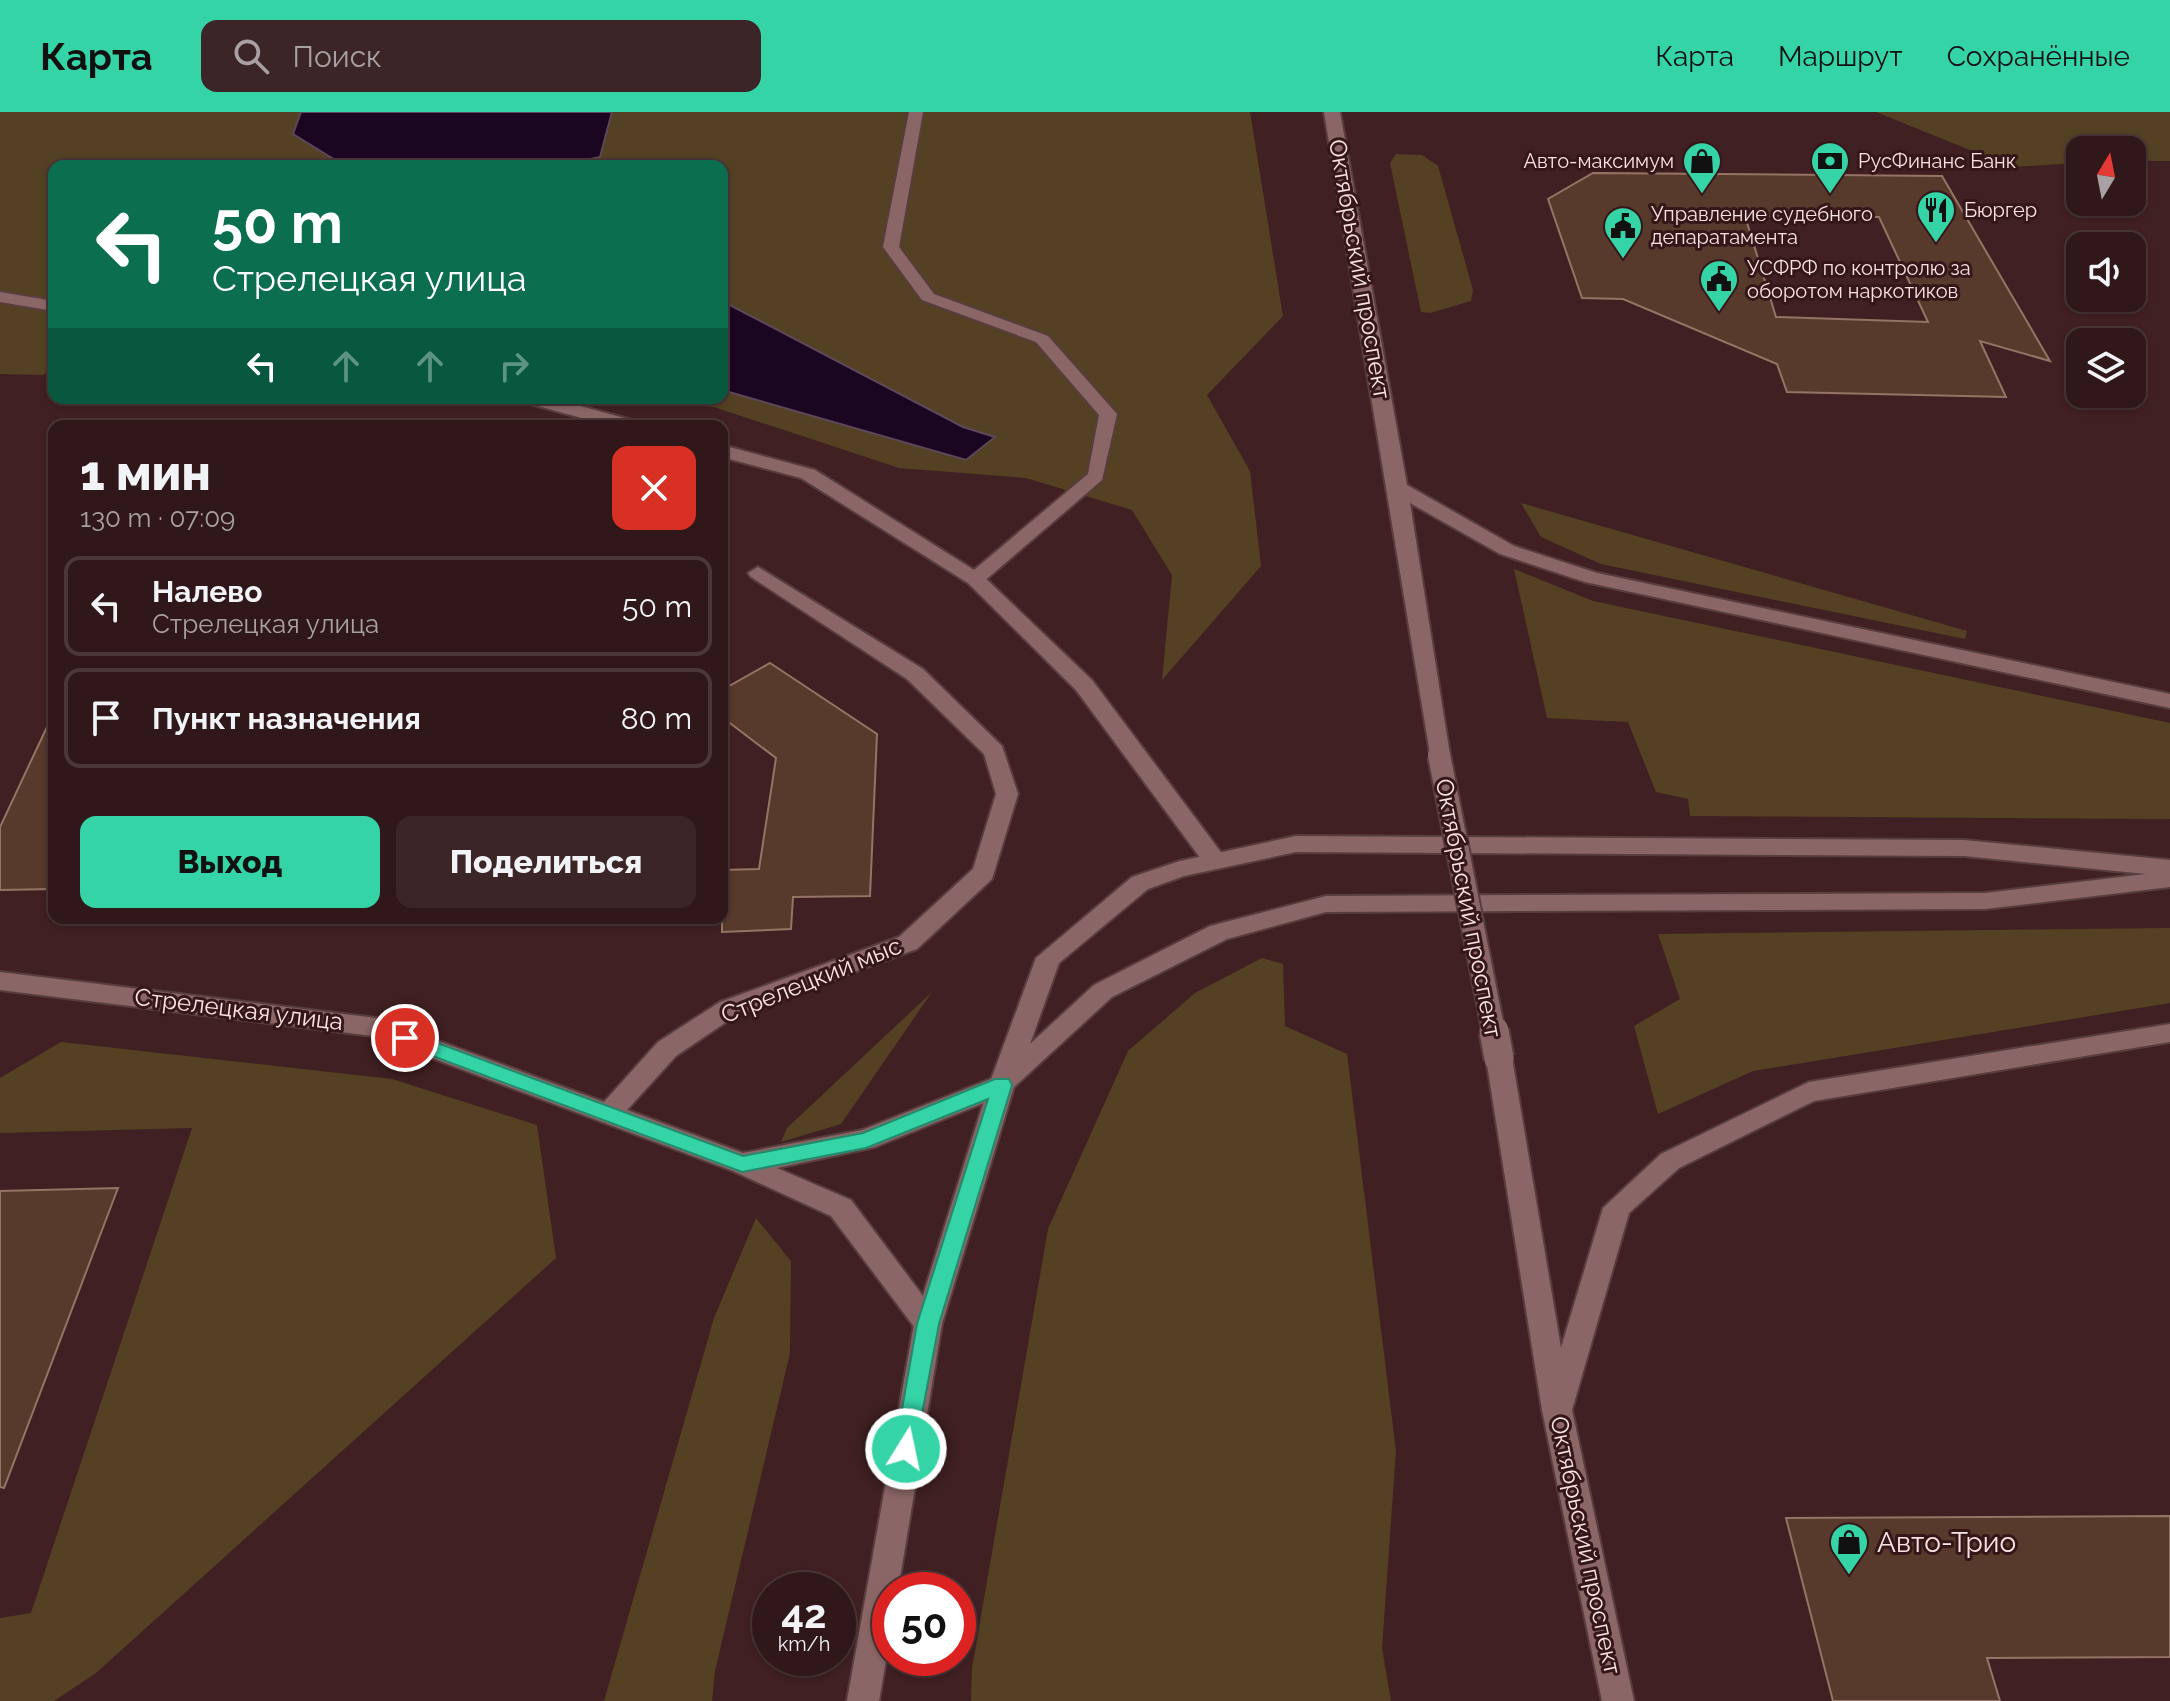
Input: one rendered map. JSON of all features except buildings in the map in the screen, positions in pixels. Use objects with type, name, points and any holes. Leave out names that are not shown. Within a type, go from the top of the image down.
[{"type":"main road","name":"Октябрьский проспект","points":[[1332,112],[1398,488],[1439,755],[1499,1058],[1557,1410],[1618,1701]]},
{"type":"main road","points":[[0,297],[48,305]]},
{"type":"main road","points":[[552,404],[610,420]]},
{"type":"main road","points":[[728,453],[808,474],[975,579],[1084,685],[1215,861]]},
{"type":"main road","points":[[1398,488],[1507,550],[1592,578],[2170,701]]},
{"type":"main road","name":"Стрелецкий мыс","points":[[608,1114],[667,1049],[729,1008],[908,943],[984,873],[1007,794],[994,751],[915,674],[758,573]]},
{"type":"main road","points":[[863,1701],[928,1324],[1002,1085],[1048,958],[1140,883],[1215,861],[1296,844],[1964,848],[2170,868]]},
{"type":"main road","points":[[742,1164],[866,1140],[1002,1085],[1103,991],[1219,932],[1326,904],[1985,901],[2170,879]]},
{"type":"main road","name":"Стрелецкая улица","points":[[0,981],[376,1027],[742,1164],[841,1208],[928,1324]]},
{"type":"main road","points":[[1557,1410],[1617,1208],[1670,1161],[1809,1092],[2170,1033]]},
{"type":"lane","points":[[916,112],[891,247],[928,297],[1042,339],[1108,414],[1096,476],[975,579]]},
{"type":"shaded area","points":[[0,112],[1250,112],[1283,316],[1207,395],[1250,471],[1261,566],[1162,680],[1172,575],[1132,510],[1026,478],[899,468],[714,407],[691,404],[728,404],[728,160],[48,160],[48,371],[43,375],[0,374]]},
{"type":"shaded area","points":[[301,112],[612,112],[600,157],[586,160],[335,160],[293,134]]},
{"type":"shaded area","points":[[1876,112],[2170,112],[2170,161],[2146,161],[2146,136],[2066,136],[2066,164],[2012,167]]},
{"type":"shaded area","points":[[1396,154],[1422,155],[1438,166],[1473,290],[1471,301],[1430,313],[1421,312],[1390,163]]},
{"type":"shaded area","points":[[728,304],[963,427],[995,437],[966,460],[728,392]]},
{"type":"shaded area","points":[[1521,503],[1967,631],[1965,639],[1601,564],[1541,537]]},
{"type":"shaded area","points":[[1514,569],[1593,601],[2170,723],[2170,819],[1690,816],[1688,799],[1656,792],[1628,722],[1547,718]]},
{"type":"shaded area","points":[[2170,928],[2170,1003],[1753,1071],[1658,1114],[1634,1026],[1680,999],[1658,934]]},
{"type":"shaded area","points":[[1262,958],[1283,964],[1285,1026],[1347,1054],[1396,1451],[1382,1648],[1391,1701],[971,1701],[972,1676],[976,1676],[976,1645],[1048,1229],[1128,1051],[1195,993]]},
{"type":"shaded area","points":[[932,992],[841,1124],[781,1142],[787,1128]]},
{"type":"shaded area","points":[[61,1042],[392,1079],[537,1125],[556,1258],[96,1673],[54,1701],[0,1701],[0,1618],[31,1613],[192,1128],[0,1133],[0,1078]]},
{"type":"shaded area","points":[[756,1218],[791,1261],[790,1353],[715,1671],[712,1701],[604,1701],[714,1318]]},
{"type":"place","name":"Авто-максимум","points":[[1702,195]]},
{"type":"place","name":"РусФинанс Банк","points":[[1830,195]]},
{"type":"place","name":"Бюргер","points":[[1936,244]]},
{"type":"place","name":"Управление судебного депаратамента","points":[[1623,260]]},
{"type":"place","name":"УСФРФ по контролю за оборотом наркотиков","points":[[1719,313]]},
{"type":"place","name":"Авто-Трио","points":[[1849,1576]]},
{"type":"route","points":[[405,1038],[742,1164],[866,1140],[1002,1085],[928,1324],[906,1449]]}]
